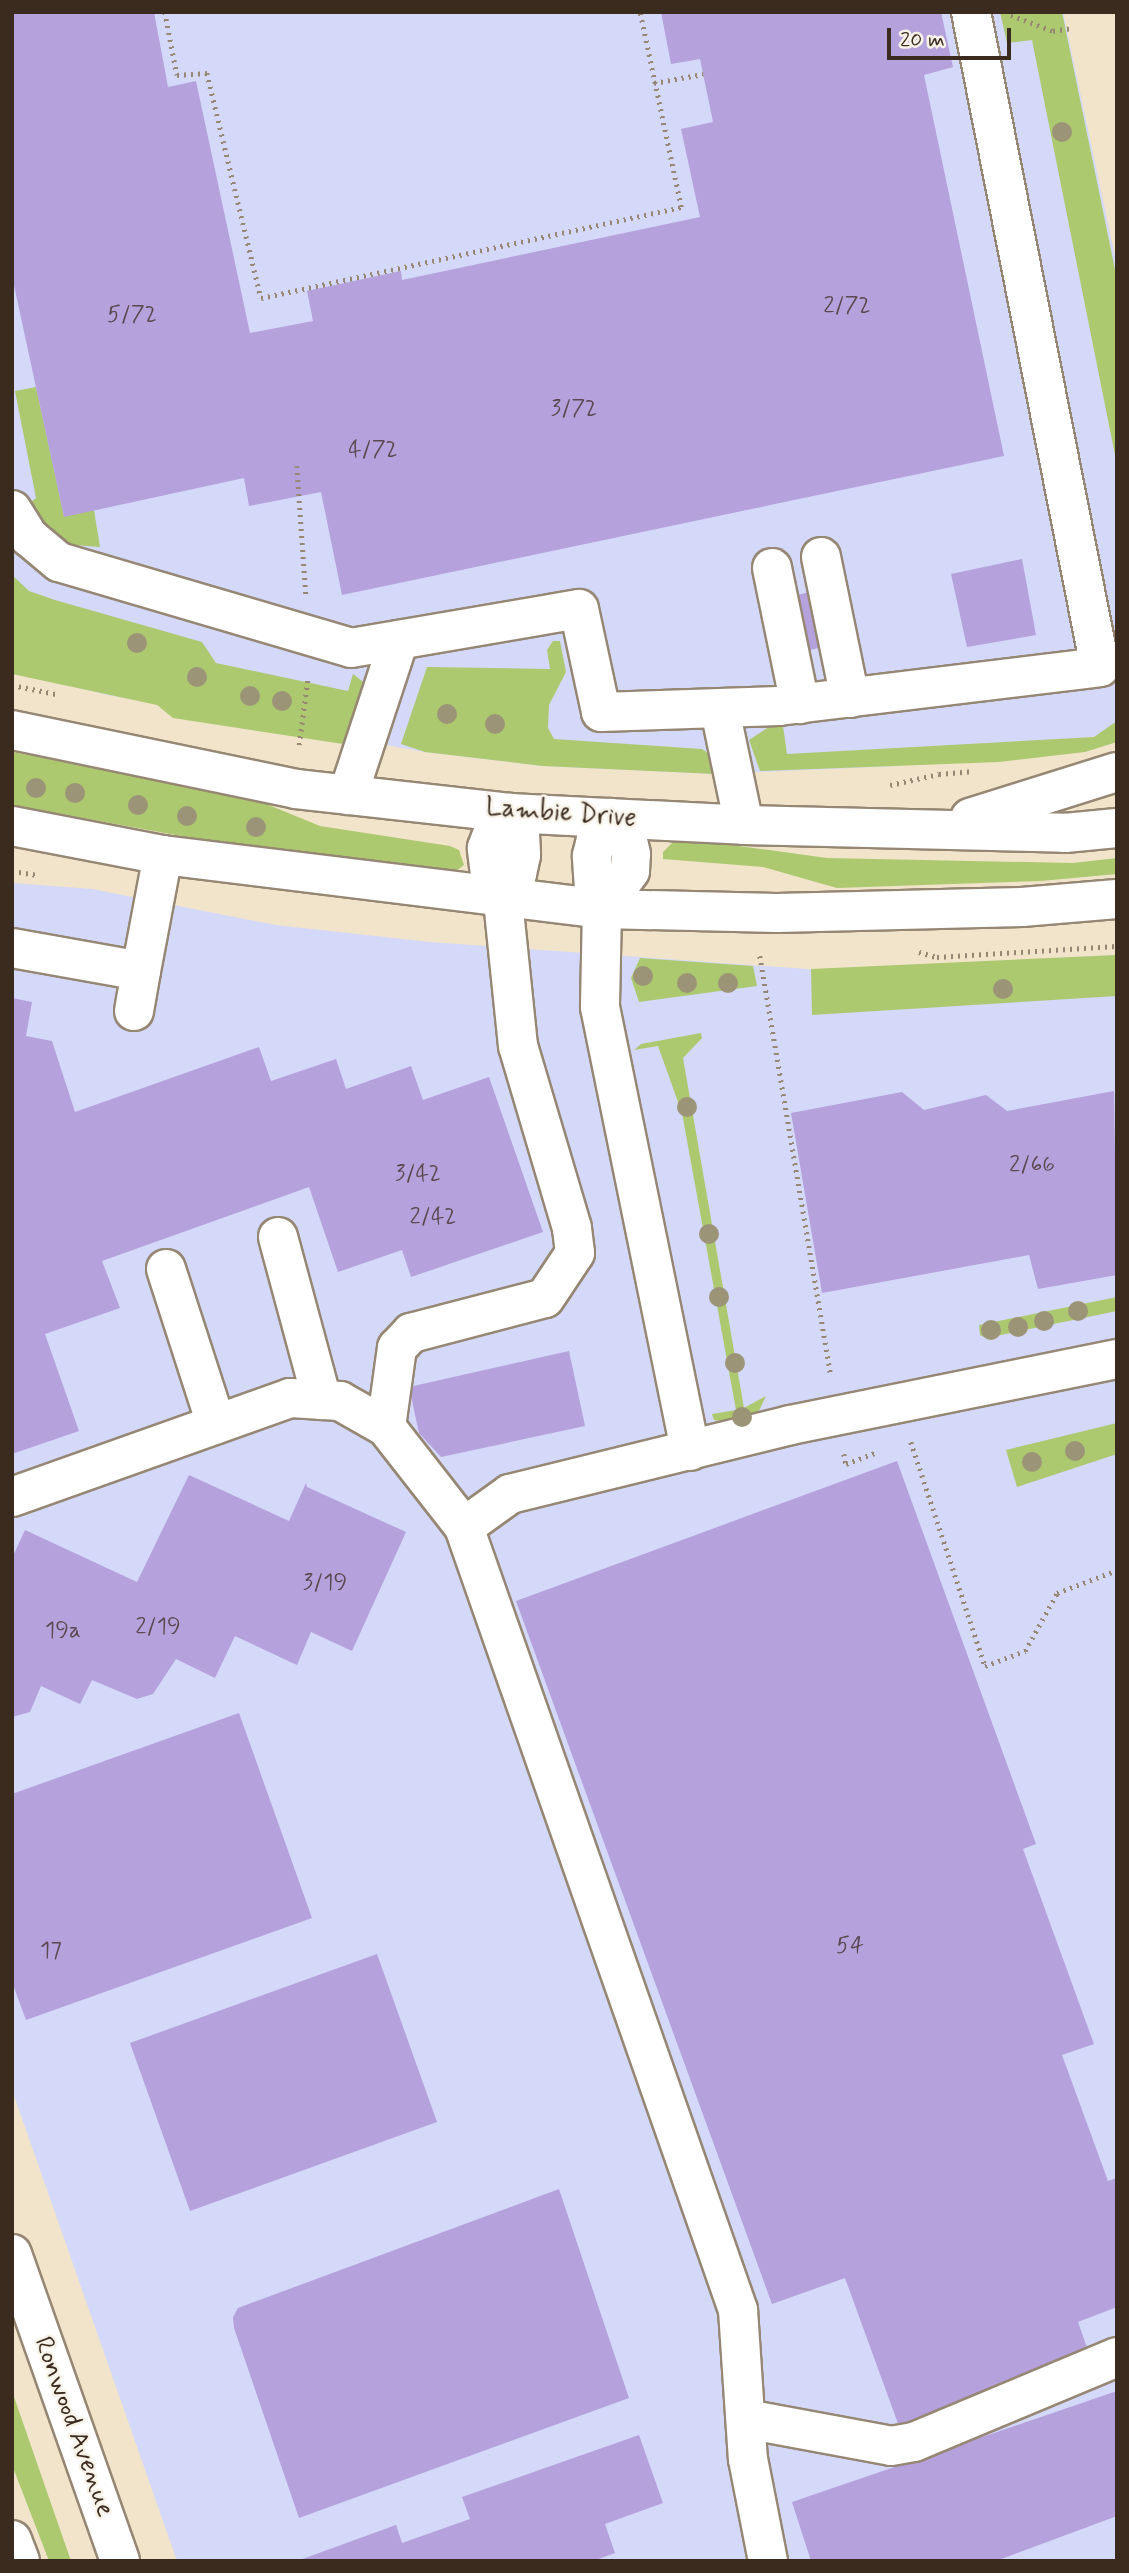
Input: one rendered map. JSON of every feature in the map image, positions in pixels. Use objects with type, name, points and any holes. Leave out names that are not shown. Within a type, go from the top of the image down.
[{"type":"main road","points":[[12,510],[29,537],[59,562],[351,648],[579,609],[601,712],[720,710],[800,704],[1100,667],[971,12]]},
{"type":"main road","points":[[821,558],[850,698]]},
{"type":"main road","points":[[772,568],[800,704]]},
{"type":"main road","points":[[348,795],[399,640]]},
{"type":"main road","points":[[720,710],[744,825]]},
{"type":"main road","name":"Lambie Drive","points":[[12,730],[296,789],[510,813],[744,825],[938,827],[1065,833],[1117,828]]},
{"type":"main road","points":[[938,827],[1076,789],[1117,772]]},
{"type":"main road","points":[[386,1427],[397,1348],[411,1333],[545,1298],[575,1253],[572,1228],[518,1046],[503,900],[517,874],[521,855],[520,834],[510,813]]},
{"type":"main road","points":[[610,818],[596,838],[592,856],[594,888],[602,909],[600,1007],[690,1451]]},
{"type":"main road","points":[[12,826],[163,855],[503,900],[602,909],[790,913],[1022,907],[1117,899]]},
{"type":"main road","points":[[134,1011],[163,855]]},
{"type":"main road","points":[[12,948],[141,971]]},
{"type":"main road","points":[[278,1237],[322,1400]]},
{"type":"main road","points":[[166,1269],[216,1424]]},
{"type":"main road","points":[[464,1527],[510,1494],[957,1388],[1117,1359]]},
{"type":"main road","points":[[12,1497],[290,1398],[340,1401],[386,1427],[464,1527],[738,2310],[746,2419],[761,2543],[768,2561]]},
{"type":"main road","name":"Ronwood Avenue","points":[[12,2254],[120,2561]]},
{"type":"main road","points":[[746,2419],[891,2446],[914,2442],[1117,2357]]},
{"type":"main road","points":[[12,2540],[20,2561]]},
{"type":"path","points":[[165,12],[177,75],[207,72],[261,298],[681,207],[640,12]]},
{"type":"path","points":[[654,83],[703,74]]},
{"type":"path","points":[[12,871],[42,875]]},
{"type":"path","points":[[937,957],[1117,946]]},
{"type":"shaded area","points":[[12,12],[1063,12],[1117,266],[1117,733],[896,766],[715,774],[543,766],[425,752],[108,695],[12,672]]},
{"type":"shaded area","points":[[12,883],[92,889],[275,925],[430,942],[821,970],[1117,955],[1117,2561],[177,2561],[12,2090]]},
{"type":"green space","points":[[1000,12],[1062,12],[1117,279],[1117,465],[1032,40],[1007,43]]},
{"type":"green space","points":[[36,387],[64,516],[94,510],[100,547],[59,544],[26,506],[36,498],[15,391]]},
{"type":"green space","points":[[12,575],[29,591],[202,642],[216,663],[348,691],[353,674],[371,688],[365,719],[343,744],[173,718],[157,705],[12,674]]},
{"type":"green space","points":[[553,641],[560,641],[566,672],[549,705],[548,728],[554,739],[702,749],[712,756],[715,774],[543,766],[425,752],[401,744],[427,667],[550,669],[547,650]]},
{"type":"green space","points":[[1117,721],[1117,742],[1085,752],[999,762],[760,771],[749,740],[775,723],[783,726],[787,754],[1094,737]]},
{"type":"green space","points":[[12,752],[249,797],[320,826],[450,846],[459,850],[464,865],[452,874],[273,853],[12,805]]},
{"type":"green space","points":[[688,839],[827,858],[1073,863],[1117,858],[1117,874],[1041,881],[837,888],[763,867],[663,859],[663,852],[674,841]]},
{"type":"green space","points":[[1117,955],[1117,996],[812,1015],[811,969]]},
{"type":"green space","points":[[640,958],[753,966],[757,986],[639,1002],[631,978]]},
{"type":"green space","points":[[701,1033],[702,1038],[683,1058],[744,1408],[766,1396],[755,1419],[743,1425],[714,1420],[712,1414],[736,1410],[682,1113],[658,1046],[634,1050],[641,1044]]},
{"type":"green space","points":[[1117,1297],[1117,1311],[986,1338],[980,1335],[979,1325]]},
{"type":"green space","points":[[1117,1423],[1117,1454],[1017,1487],[1006,1450]]},
{"type":"green space","points":[[12,2391],[71,2561],[49,2561],[12,2465]]},
{"type":"building","points":[[12,12],[154,12],[168,87],[196,81],[250,333],[313,321],[307,291],[401,271],[402,280],[700,217],[681,129],[713,122],[700,59],[671,64],[661,12],[941,12],[953,67],[924,75],[1004,456],[342,595],[321,492],[249,506],[244,478],[64,517],[12,276]]},
{"type":"building","points":[[1022,559],[1036,635],[967,647],[951,574]]},
{"type":"building","points":[[814,591],[827,646],[810,650],[797,595]]},
{"type":"building","points":[[12,998],[32,1002],[26,1036],[52,1041],[75,1112],[259,1047],[271,1081],[336,1059],[346,1089],[411,1066],[423,1100],[489,1077],[543,1232],[411,1277],[402,1250],[338,1272],[309,1187],[102,1261],[120,1308],[45,1334],[79,1431],[12,1454]]},
{"type":"building","points":[[1114,1091],[1117,1275],[1038,1289],[1029,1255],[822,1293],[791,1113],[902,1092],[924,1110],[986,1095],[1007,1111]]},
{"type":"building","points":[[569,1351],[585,1426],[441,1457],[419,1433],[409,1387]]},
{"type":"building","points":[[897,1461],[1036,1844],[1023,1849],[1094,2044],[1062,2055],[1108,2181],[1117,2178],[1117,2307],[1078,2322],[1091,2359],[900,2429],[845,2278],[772,2304],[516,1601]]},
{"type":"building","points":[[189,1475],[289,1521],[306,1483],[307,1487],[406,1532],[352,1651],[311,1632],[297,1665],[235,1636],[215,1678],[176,1659],[153,1694],[137,1699],[92,1680],[80,1704],[41,1686],[30,1712],[12,1717],[12,1558],[25,1530],[137,1582]]},
{"type":"building","points":[[239,1713],[312,1918],[26,2020],[12,1982],[12,1794]]},
{"type":"building","points":[[377,1954],[437,2122],[190,2211],[130,2043]]},
{"type":"building","points":[[559,2189],[629,2398],[299,2518],[234,2328],[233,2317],[238,2308]]},
{"type":"building","points":[[1117,2391],[1117,2516],[996,2561],[811,2561],[792,2502]]},
{"type":"building","points":[[639,2435],[663,2503],[605,2524],[615,2553],[593,2561],[297,2561],[396,2525],[402,2543],[470,2519],[462,2497]]}]
